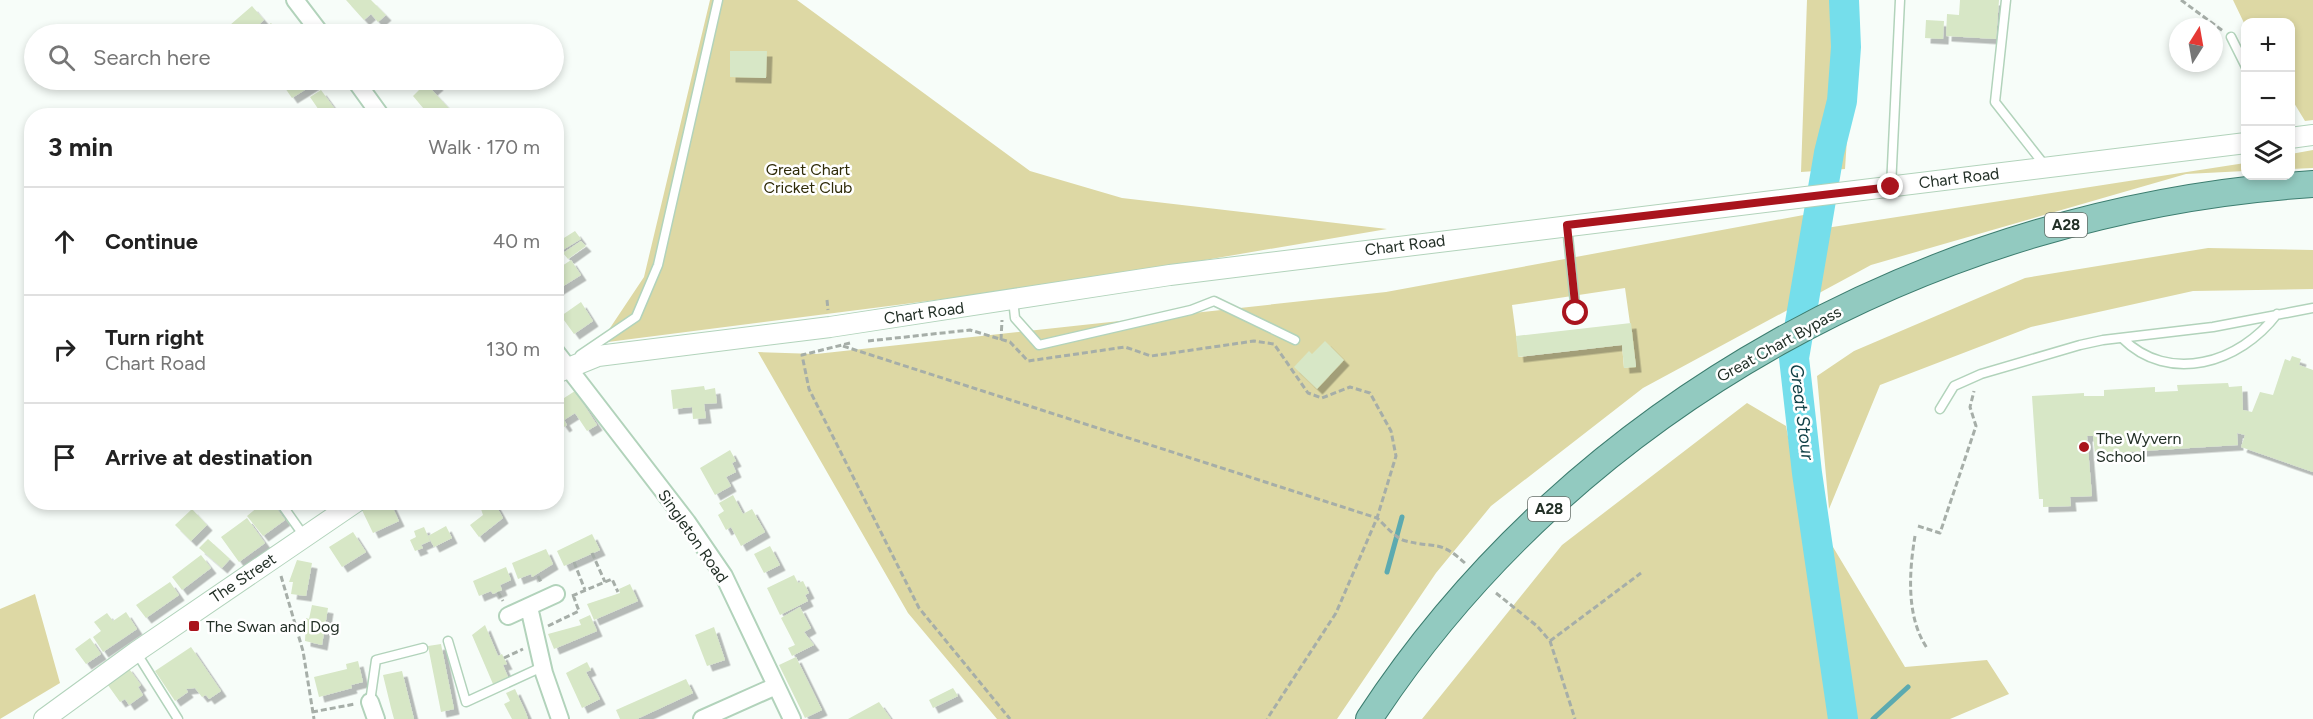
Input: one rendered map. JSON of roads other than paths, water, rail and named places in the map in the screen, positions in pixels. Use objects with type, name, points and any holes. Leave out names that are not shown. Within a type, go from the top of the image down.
[{"type":"main road","name":"Great Chart Bypass","points":[[1369,719],[1443,620],[1507,547],[1654,419],[1773,345],[1831,314],[1915,276],[1989,248],[2082,221],[2233,192],[2313,184]]},
{"type":"street","points":[[295,0],[313,24]]},
{"type":"street","points":[[362,90],[375,108]]},
{"type":"street","points":[[2295,137],[2313,135]]},
{"type":"street","name":"Chart Road","points":[[564,370],[598,356],[830,327],[1170,275],[2241,144]]},
{"type":"street","name":"Singleton Road","points":[[564,373],[687,522],[724,576],[792,719]]},
{"type":"street","name":"The Street","points":[[44,719],[136,652],[344,510]]},
{"type":"street","points":[[508,616],[565,595]]},
{"type":"street","points":[[529,607],[542,667],[560,719]]},
{"type":"street","points":[[702,719],[776,686]]},
{"type":"street","points":[[370,702],[376,719]]},
{"type":"lane","points":[[564,369],[636,316],[658,265],[718,0]]},
{"type":"lane","points":[[1891,187],[1900,0]]},
{"type":"lane","points":[[2006,0],[1995,102],[2046,167]]},
{"type":"lane","points":[[2231,37],[2241,57]]},
{"type":"lane","points":[[1567,225],[1576,313]]},
{"type":"lane","points":[[1013,299],[1015,318],[1039,345],[1191,310],[1214,301],[1295,340]]},
{"type":"lane","points":[[1940,409],[1953,386],[1980,375],[2080,345],[2213,327],[2313,308]]},
{"type":"lane","points":[[2122,338],[2132,348],[2152,359],[2172,365],[2217,360],[2250,341],[2277,314]]},
{"type":"lane","points":[[286,510],[305,536]]},
{"type":"lane","points":[[448,641],[466,702],[542,667]]},
{"type":"lane","points":[[370,702],[376,660],[423,648]]},
{"type":"lane","points":[[136,652],[178,719]]},
{"type":"waterway","name":"Great Stour","points":[[1843,719],[1807,473],[1794,358],[1829,153],[1842,101],[1846,47],[1844,0]]},
{"type":"waterway","points":[[1387,572],[1402,517]]},
{"type":"waterway","points":[[1873,719],[1908,687]]},
{"type":"place","name":"The Wyvern School","points":[[2084,447]]},
{"type":"place","name":"The Swan and Dog","points":[[194,626]]},
{"type":"park label","name":"Great Chart Cricket Club","points":[[808,178]]}]
